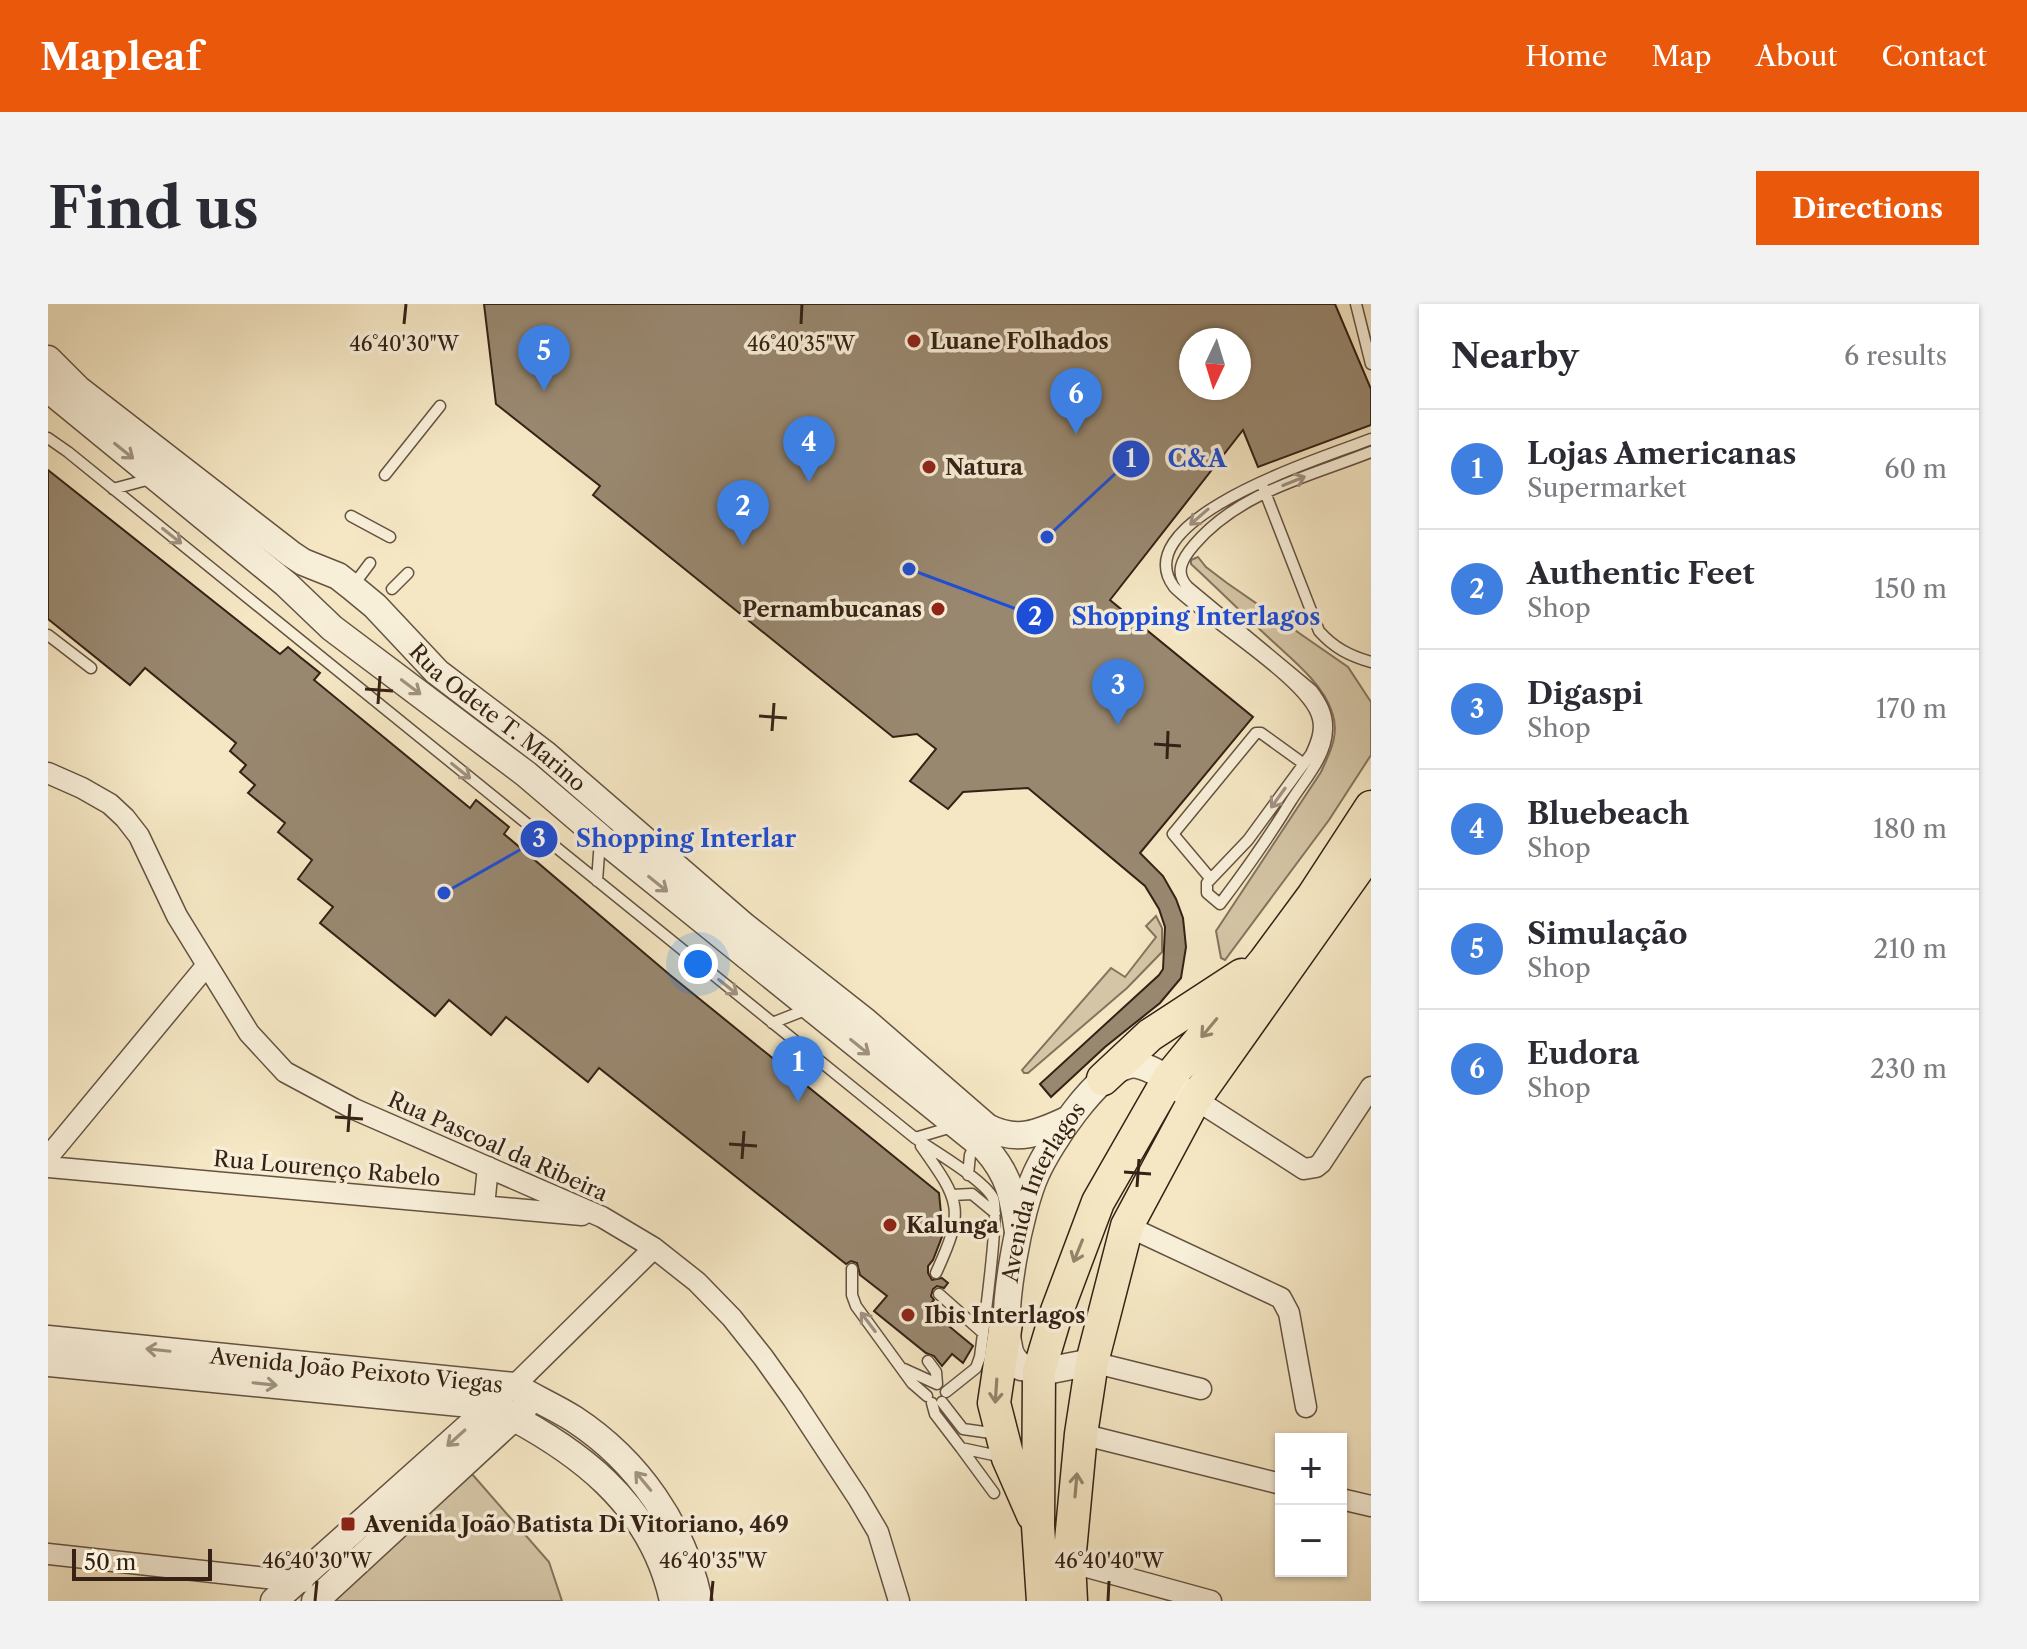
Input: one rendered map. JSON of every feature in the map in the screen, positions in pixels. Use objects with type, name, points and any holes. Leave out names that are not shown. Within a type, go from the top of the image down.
[{"type":"main road","points":[[1043,1601],[1038,1526],[1039,1371],[1057,1311],[1098,1202],[1169,1078],[1265,961],[1313,896],[1371,807]]},
{"type":"main road","points":[[1071,1601],[1069,1562],[1081,1434],[1092,1362],[1127,1226],[1190,1108],[1371,850]]},
{"type":"main road","points":[[1103,1079],[1150,1035],[1265,961]]},
{"type":"main road","points":[[994,1328],[994,1403],[1004,1446],[1038,1526]]},
{"type":"street","name":"Rua Odete T. Marino","points":[[56,385],[157,478],[286,584],[335,629],[526,774],[967,1133],[996,1160],[1011,1186],[1018,1232]]},
{"type":"street","name":"Rua Odete T. Marino","points":[[56,385],[303,562],[338,576],[352,587],[383,598],[397,629],[437,672],[545,754],[744,926],[866,1022],[987,1127],[998,1133],[1027,1136],[1067,1120]]},
{"type":"street","points":[[352,587],[332,600],[327,611],[335,629],[354,632],[366,623],[383,598]]},
{"type":"street","points":[[375,659],[375,647],[380,636],[397,629]]},
{"type":"street","name":"Rua Pascoal da Ribeira","points":[[48,773],[110,804],[125,818],[139,836],[177,916],[249,1033],[285,1072],[354,1109],[602,1217],[654,1248],[697,1282],[732,1318],[793,1399],[878,1532],[894,1600]]},
{"type":"street","points":[[48,1157],[207,965]]},
{"type":"street","name":"Avenida Interlagos","points":[[1039,1371],[1021,1367],[994,1328],[1036,1173],[1067,1120],[1103,1079],[1131,1065],[1169,1078]]},
{"type":"street","points":[[1169,1078],[1183,1092],[1190,1108],[1304,1169],[1321,1163],[1371,1087]]},
{"type":"street","name":"Rua Lourenço Rabelo","points":[[48,1167],[602,1217]]},
{"type":"street","points":[[484,1206],[488,1167]]},
{"type":"street","points":[[1127,1226],[1281,1298],[1289,1313],[1306,1407]]},
{"type":"street","points":[[274,1601],[525,1392],[654,1248]]},
{"type":"street","name":"Avenida João Peixoto Viegas","points":[[48,1339],[525,1392],[574,1419],[634,1470],[659,1501],[680,1541],[694,1577],[699,1601]]},
{"type":"street","points":[[1039,1371],[1092,1362],[1201,1389]]},
{"type":"street","name":"Avenida João Peixoto Viegas","points":[[48,1363],[502,1412],[587,1463],[619,1495],[643,1528],[663,1565],[673,1601]]},
{"type":"street","points":[[48,1554],[297,1581],[322,1594],[502,1412]]},
{"type":"street","points":[[1081,1434],[1275,1482]]},
{"type":"street","points":[[1347,1500],[1371,1506]]},
{"type":"street","points":[[1069,1562],[1145,1592],[1211,1601]]},
{"type":"lane","points":[[1356,304],[1371,364]]},
{"type":"lane","points":[[385,475],[440,406]]},
{"type":"lane","points":[[48,438],[915,1138],[992,1196],[995,1213],[994,1328],[976,1368],[937,1395]]},
{"type":"lane","points":[[1180,586],[1312,690],[1327,718],[1326,740],[1317,762],[1271,835],[1220,904],[1211,898],[1205,888],[1210,878],[1248,840],[1304,764],[1316,744],[1318,719],[1305,694],[1168,576],[1172,549],[1180,536],[1207,509],[1371,439]]},
{"type":"lane","points":[[1180,586],[1180,569],[1188,552],[1228,512],[1263,487],[1371,452]]},
{"type":"lane","points":[[113,489],[157,478]]},
{"type":"lane","points":[[1263,487],[1319,631],[1345,653],[1371,662]]},
{"type":"lane","points":[[351,516],[390,537]]},
{"type":"lane","points":[[352,587],[370,563]]},
{"type":"lane","points":[[383,598],[408,573]]},
{"type":"lane","points":[[48,635],[91,668]]},
{"type":"lane","points":[[1210,878],[1173,834],[1256,733],[1261,733],[1304,764]]},
{"type":"lane","points":[[597,881],[601,838]]},
{"type":"lane","points":[[1220,869],[1228,874],[1233,887]]},
{"type":"lane","points":[[772,1023],[811,1007]]},
{"type":"lane","points":[[915,1138],[967,1133],[970,1155],[968,1175]]},
{"type":"lane","points":[[915,1138],[952,1195],[956,1222],[936,1273]]},
{"type":"lane","points":[[952,1195],[972,1194],[995,1213]]},
{"type":"lane","points":[[852,1269],[852,1295],[856,1306],[918,1390],[937,1395],[963,1429],[1004,1446]]},
{"type":"lane","points":[[939,1294],[994,1328]]},
{"type":"lane","points":[[928,1361],[936,1372],[935,1414],[994,1493]]},
{"type":"lane","points":[[961,1448],[1004,1446]]},
{"type":"shaded area","points":[[1198,557],[1227,583],[1348,667],[1371,702],[1371,755],[1329,820],[1225,960],[1221,958],[1216,931],[1321,772],[1333,743],[1335,728],[1327,701],[1313,681],[1191,564],[1191,560]]},
{"type":"shaded area","points":[[1156,916],[1162,928],[1162,952],[1127,988],[1028,1073],[1024,1073],[1022,1070],[1111,968],[1125,977],[1156,937],[1146,926]]},
{"type":"shaded area","points":[[472,1474],[549,1562],[562,1601],[329,1601]]},
{"type":"building","points":[[484,304],[1335,304],[1371,389],[1371,425],[1258,467],[1243,430],[1110,600],[1253,717],[1140,853],[1163,876],[1183,918],[1186,947],[1181,978],[1160,1003],[1105,1047],[1051,1097],[1040,1084],[1163,969],[1165,927],[1159,909],[1145,886],[1028,788],[963,792],[948,809],[910,781],[936,749],[917,734],[893,737],[593,495],[600,486],[496,404]]},
{"type":"building","points":[[48,470],[280,654],[288,647],[320,673],[314,680],[470,808],[476,800],[509,827],[504,834],[670,975],[939,1193],[943,1234],[928,1266],[928,1273],[932,1280],[942,1278],[948,1283],[944,1288],[937,1286],[933,1289],[931,1296],[934,1300],[927,1308],[973,1346],[963,1363],[952,1354],[942,1366],[934,1356],[874,1311],[887,1296],[860,1275],[857,1263],[851,1261],[846,1264],[599,1068],[588,1082],[506,1017],[491,1035],[449,1000],[435,1016],[320,923],[333,907],[298,879],[312,860],[278,832],[285,823],[248,793],[255,785],[240,772],[246,765],[230,751],[236,743],[145,668],[130,685],[48,619]]},
{"type":"place","name":"Luane Folhados","points":[[914,341]]},
{"type":"place","name":"Simulação","points":[[544,391]]},
{"type":"place","name":"Eudora","points":[[1076,434]]},
{"type":"place","name":"Natura","points":[[929,467]]},
{"type":"place","name":"Bluebeach","points":[[809,482]]},
{"type":"place","name":"C&A","points":[[1047,537]]},
{"type":"place","name":"Authentic Feet","points":[[743,546]]},
{"type":"place","name":"Shopping Interlagos","points":[[909,569]]},
{"type":"place","name":"Pernambucanas","points":[[938,609]]},
{"type":"place","name":"Digaspi","points":[[1118,725]]},
{"type":"place","name":"Shopping Interlar","points":[[444,893]]},
{"type":"place","name":"Lojas Americanas","points":[[798,1102]]},
{"type":"place","name":"Kalunga","points":[[890,1225]]},
{"type":"place","name":"Ibis Interlagos","points":[[908,1315]]},
{"type":"place","name":"Avenida João Batista Di Vitoriano, 469","points":[[348,1524]]}]
